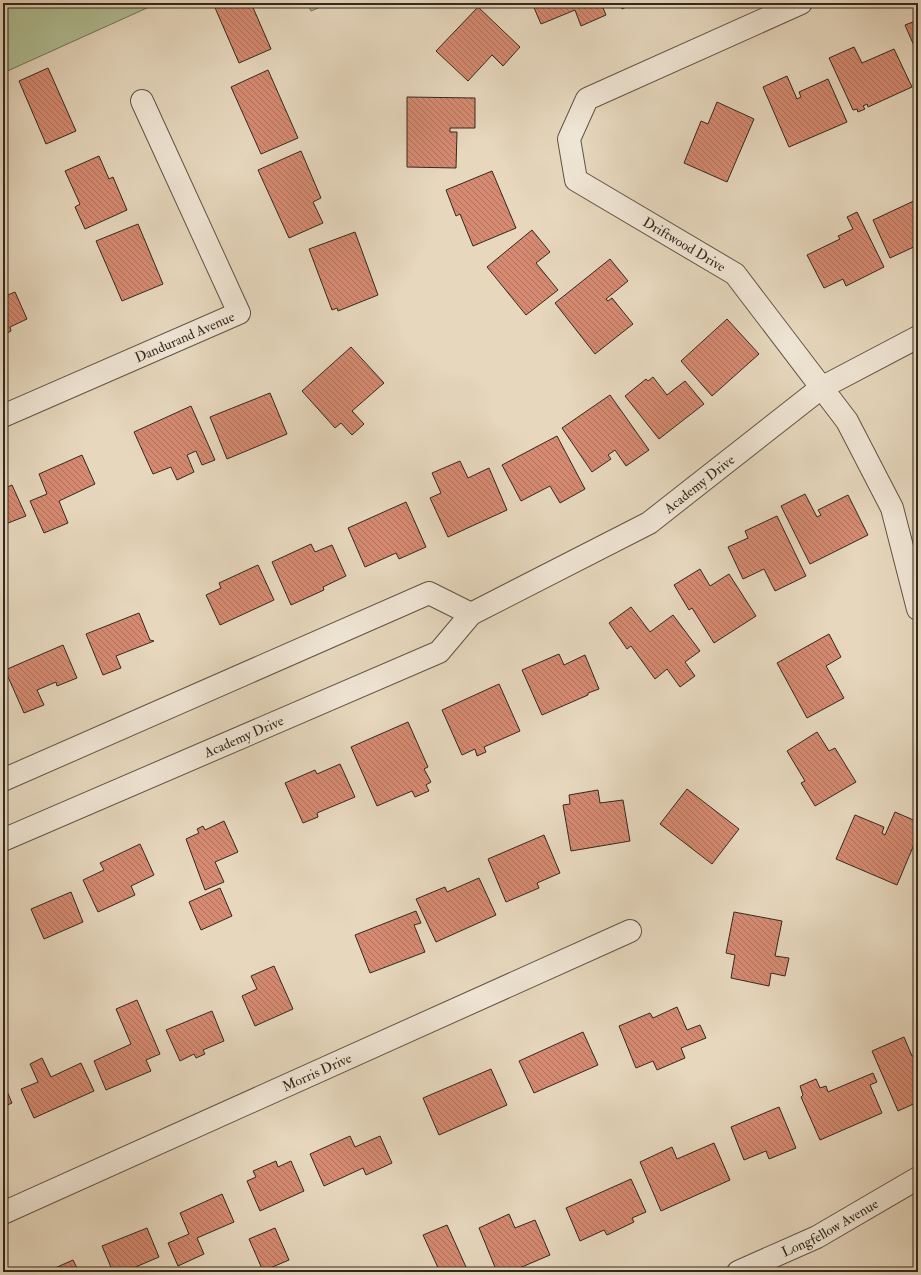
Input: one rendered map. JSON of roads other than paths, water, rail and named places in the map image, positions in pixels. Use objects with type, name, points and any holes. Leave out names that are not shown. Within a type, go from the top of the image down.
[{"type":"street","name":"Driftwood Drive","points":[[801,3],[587,99],[569,139],[576,180],[735,274],[847,421],[892,508],[918,609]]},
{"type":"street","name":"Dandurand Avenue","points":[[3,416],[239,313],[142,101]]},
{"type":"street","name":"Academy Drive","points":[[3,840],[439,652],[471,614],[649,523],[822,388],[918,337]]},
{"type":"street","points":[[3,780],[429,593],[471,614]]},
{"type":"street","name":"Morris Drive","points":[[3,1212],[630,931]]},
{"type":"street","name":"Longfellow Avenue","points":[[738,1272],[817,1237],[918,1178]]}]
